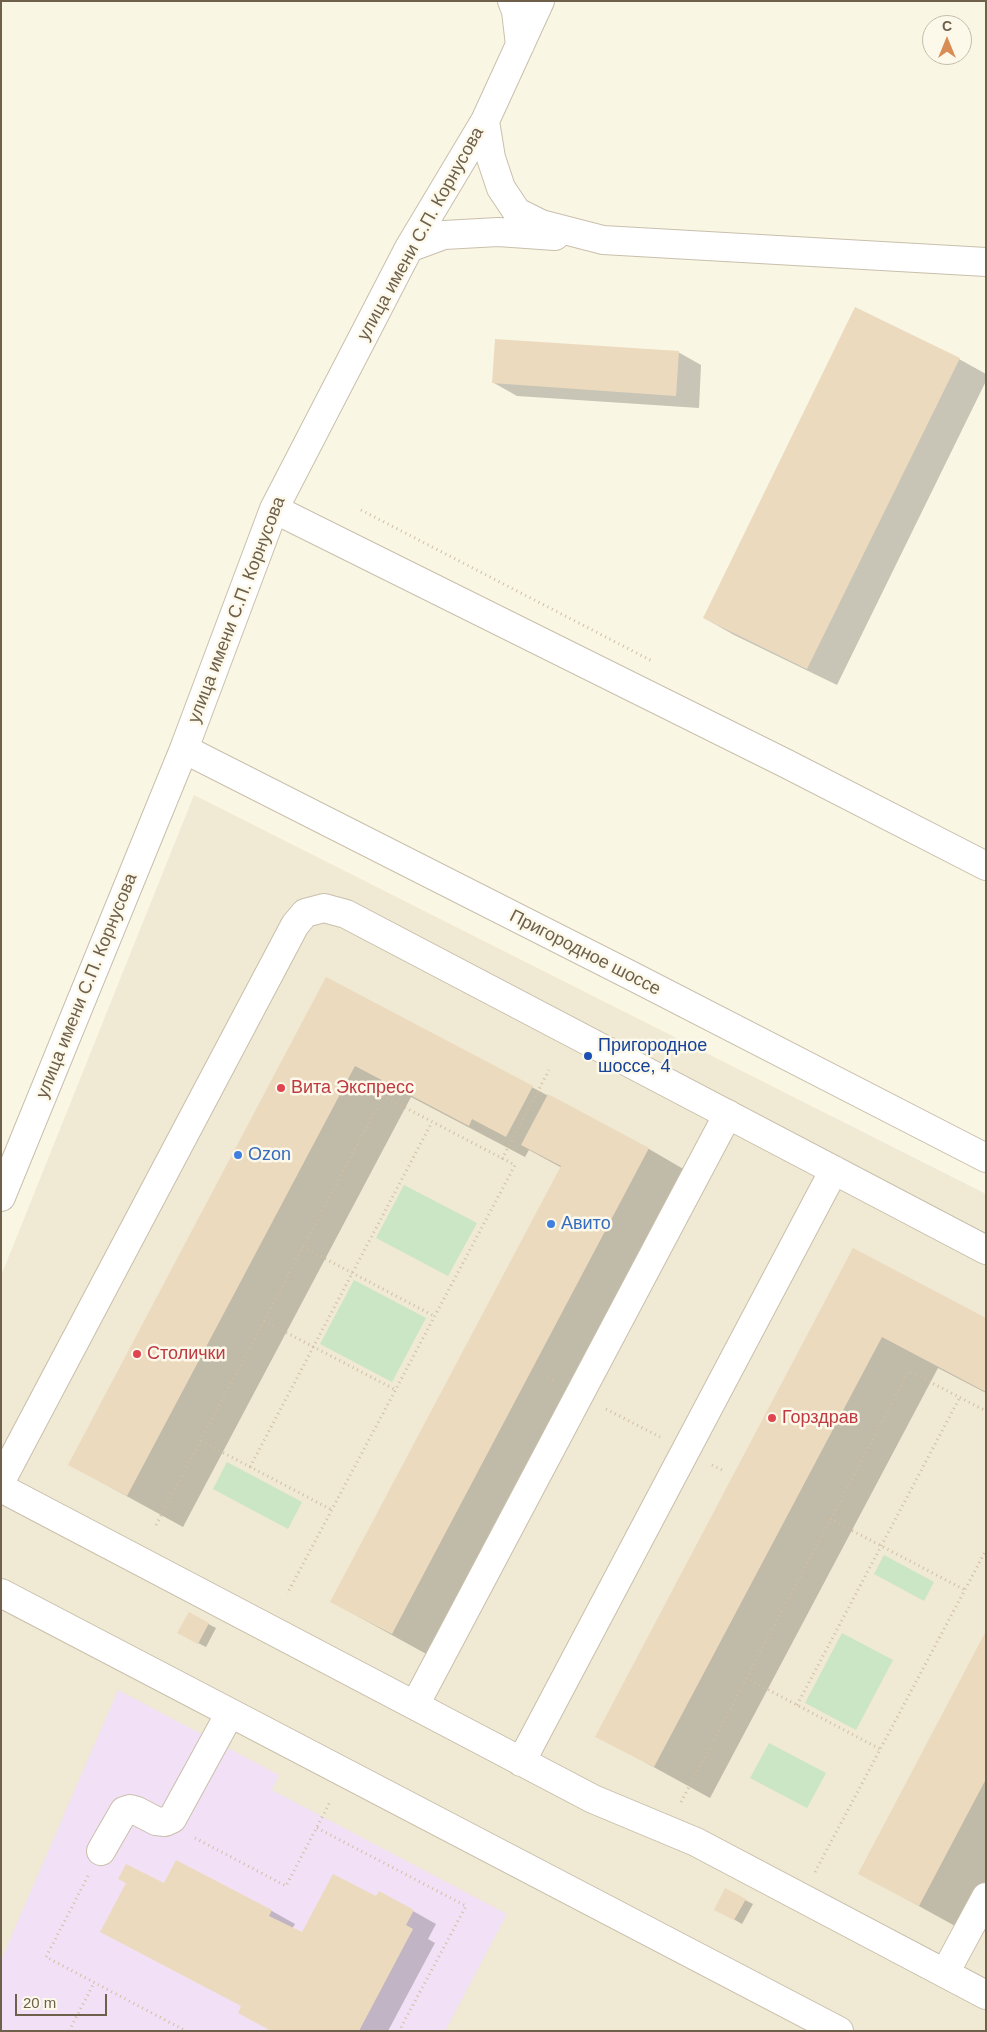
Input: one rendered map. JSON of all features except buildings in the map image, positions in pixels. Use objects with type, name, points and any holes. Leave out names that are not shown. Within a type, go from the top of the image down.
[{"type":"street","points":[[512,1],[516,11],[520,46]]},
{"type":"street","name":"улица имени С.П. Корнусова","points":[[1,1197],[184,749],[274,509],[409,248],[485,121],[540,1]]},
{"type":"street","points":[[485,121],[491,158],[501,188],[517,212],[541,224],[604,240]]},
{"type":"street","points":[[409,248],[444,235],[498,232],[986,262]]},
{"type":"street","points":[[274,509],[787,764],[986,866]]},
{"type":"street","name":"Пригородное шоссе","points":[[184,749],[986,1158]]},
{"type":"street","points":[[1,1481],[291,934],[305,913],[324,908],[346,914],[986,1250]]},
{"type":"street","points":[[415,1705],[728,1114]]},
{"type":"street","points":[[521,1762],[834,1170]]},
{"type":"street","points":[[1,1488],[521,1762],[593,1799],[696,1842],[986,1995]]},
{"type":"street","points":[[1,1593],[838,2031]]},
{"type":"street","points":[[101,1851],[124,1811],[130,1809],[137,1811],[156,1821],[165,1822],[172,1819],[230,1712]]},
{"type":"street","points":[[945,1973],[986,1896]]},
{"type":"path","points":[[502,1158],[549,1070]]},
{"type":"path","points":[[156,1525],[384,1096],[502,1158],[515,1165],[287,1594]]},
{"type":"path","points":[[250,1467],[432,1122]]},
{"type":"path","points":[[303,1247],[434,1316]]},
{"type":"path","points":[[264,1321],[396,1390]]},
{"type":"path","points":[[681,1802],[909,1371],[986,1411]]},
{"type":"path","points":[[543,1376],[722,1470]]},
{"type":"path","points":[[797,1705],[960,1397]]},
{"type":"path","points":[[201,1441],[332,1510]]},
{"type":"path","points":[[830,1519],[965,1590]]},
{"type":"path","points":[[815,1872],[986,1550]]},
{"type":"path","points":[[746,1678],[880,1749]]},
{"type":"path","points":[[172,1819],[186,1833],[286,1886],[330,1802]]},
{"type":"path","points":[[317,1828],[466,1906],[399,2031]]},
{"type":"path","points":[[101,1851],[46,1957],[186,2031]]},
{"type":"path","points":[[69,2031],[94,1983]]},
{"type":"shaded area","points":[[194,795],[986,1194],[986,2031],[1,2031],[1,1276]]},
{"type":"shaded area","points":[[118,1690],[279,1775],[272,1790],[507,1914],[445,2031],[1,2031],[1,1960]]},
{"type":"green space","points":[[404,1185],[477,1223],[448,1276],[376,1238]]},
{"type":"green space","points":[[354,1280],[426,1318],[392,1382],[320,1344]]},
{"type":"green space","points":[[227,1462],[302,1502],[288,1529],[213,1489]]},
{"type":"green space","points":[[884,1555],[934,1582],[924,1601],[874,1574]]},
{"type":"green space","points":[[842,1633],[893,1660],[856,1730],[805,1703]]},
{"type":"green space","points":[[769,1743],[826,1773],[807,1808],[750,1778]]},
{"type":"place","name":"Пригородное шоссе, 4","points":[[588,1056]]},
{"type":"place","name":"Вита Экспресс","points":[[281,1088]]},
{"type":"place","name":"Ozon","points":[[238,1155]]},
{"type":"place","name":"Авито","points":[[551,1224]]},
{"type":"place","name":"Столички","points":[[137,1354]]},
{"type":"place","name":"Горздрав","points":[[772,1418]]}]
